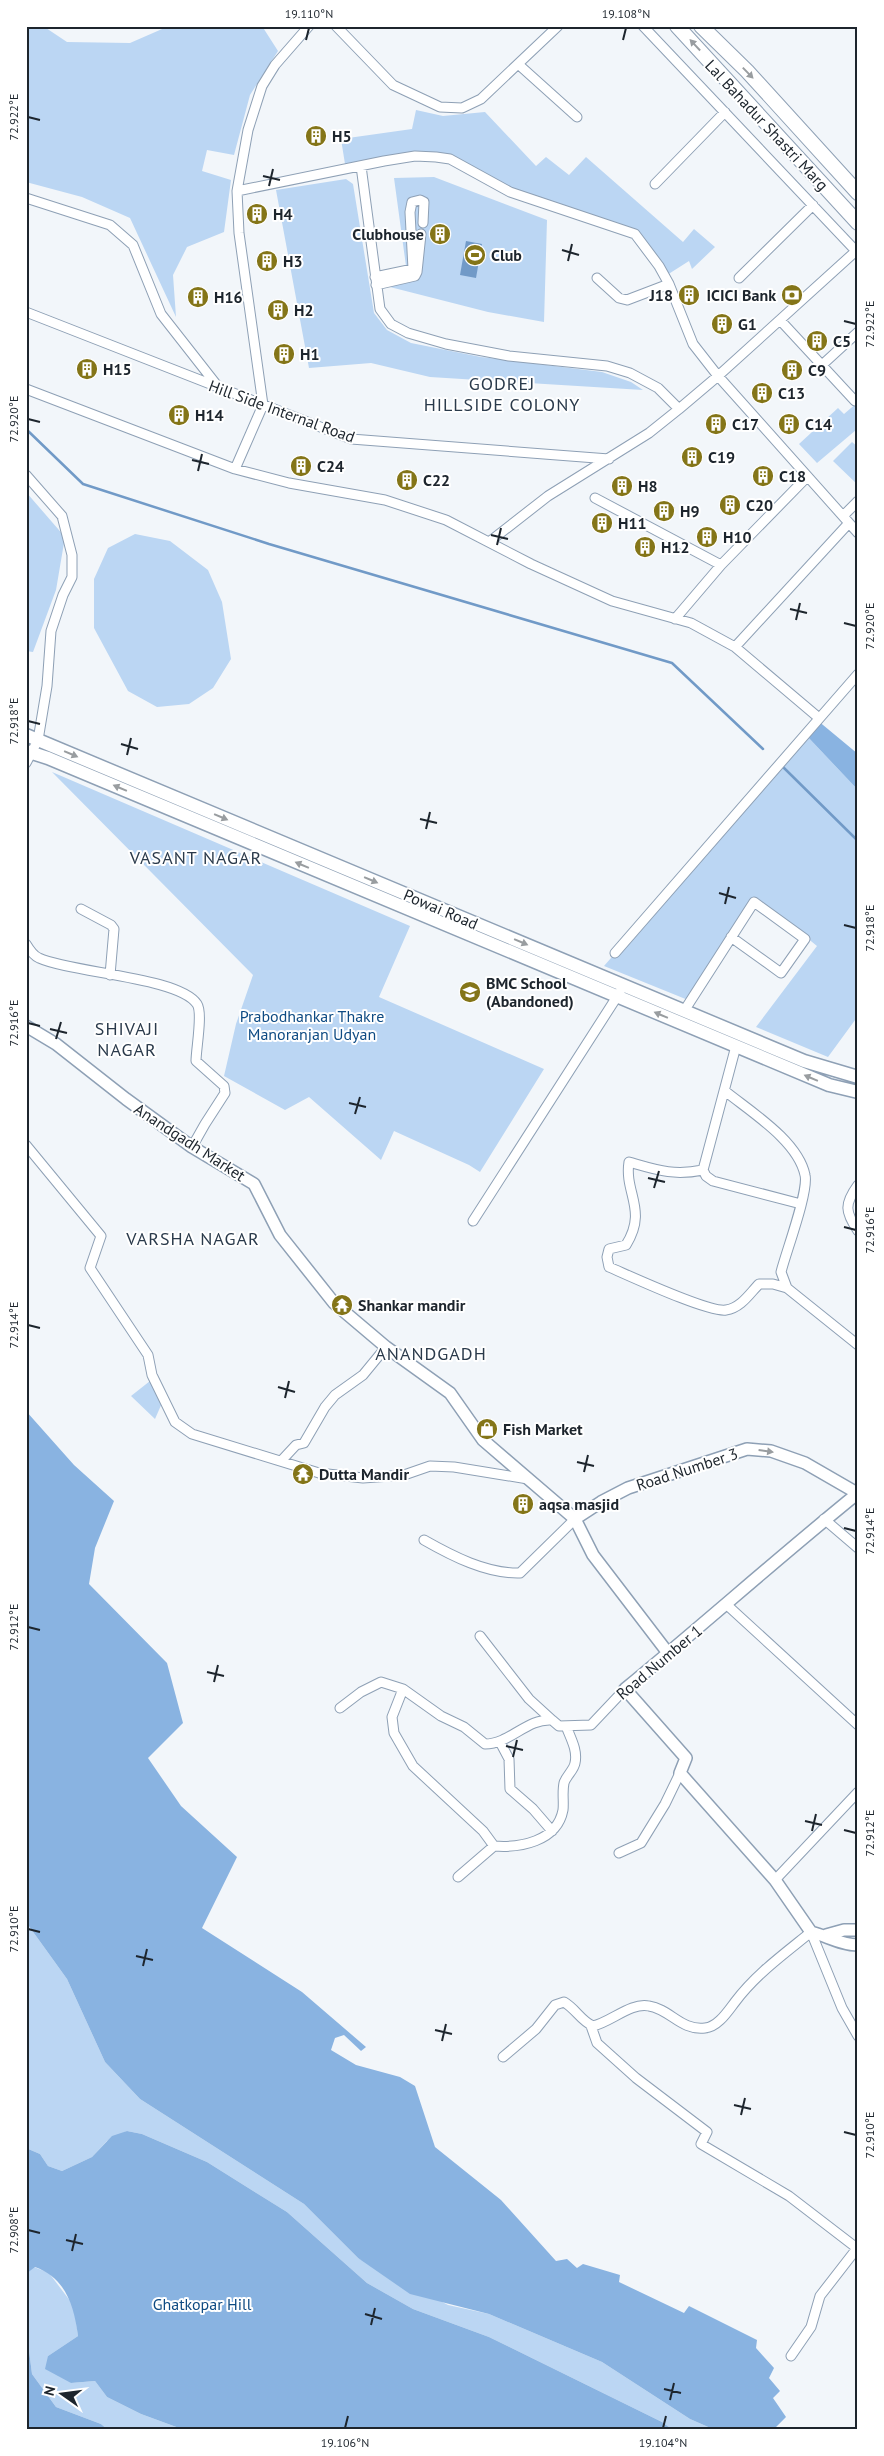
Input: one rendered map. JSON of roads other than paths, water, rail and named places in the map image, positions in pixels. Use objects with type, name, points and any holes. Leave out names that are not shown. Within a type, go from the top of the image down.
[{"type":"main road","name":"Lal Bahadur Shastri Marg","points":[[677,26],[858,223]]},
{"type":"main road","name":"Lal Bahadur Shastri Marg","points":[[701,26],[747,71],[858,193]]},
{"type":"main road","name":"Powai Road","points":[[32,738],[153,795],[617,997],[829,1085],[858,1092]]},
{"type":"main road","name":"Powai Road","points":[[28,756],[153,795],[625,986],[804,1061],[858,1077]]},
{"type":"street","points":[[235,469],[264,405],[239,233],[237,191],[248,130],[262,86],[275,65],[309,26]]},
{"type":"street","points":[[336,26],[393,84],[416,98],[440,107],[462,108],[481,99],[558,26]]},
{"type":"street","points":[[489,542],[548,496],[649,433],[718,376],[856,251],[643,26]]},
{"type":"street","points":[[518,64],[577,117]]},
{"type":"street","points":[[655,184],[725,112]]},
{"type":"street","points":[[237,191],[415,156],[450,159],[510,192],[635,234],[659,266],[669,284],[693,344],[718,376],[858,533]]},
{"type":"street","points":[[361,166],[380,310],[391,324],[408,333],[446,344],[509,356],[607,366],[630,373],[658,388],[679,409]]},
{"type":"street","points":[[26,198],[110,225],[134,245],[160,314],[220,389]]},
{"type":"street","points":[[376,281],[414,269],[410,212],[412,202],[420,200],[424,202],[423,223]]},
{"type":"street","points":[[738,278],[813,205]]},
{"type":"street","points":[[376,281],[415,276],[418,272],[421,234]]},
{"type":"street","points":[[597,278],[620,298],[627,300],[669,284]]},
{"type":"street","name":"Hill Side Internal Road","points":[[26,312],[351,439],[609,459]]},
{"type":"street","points":[[780,320],[855,401]]},
{"type":"street","points":[[822,365],[858,332]]},
{"type":"street","points":[[26,389],[235,469],[288,482],[386,500],[446,520],[612,601],[691,623],[735,647],[819,718]]},
{"type":"street","points":[[26,475],[62,516],[72,555],[72,577],[63,595],[51,631],[47,686],[28,756]]},
{"type":"street","points":[[675,618],[721,565],[807,477]]},
{"type":"street","points":[[595,498],[721,565]]},
{"type":"street","points":[[735,647],[846,520],[858,501]]},
{"type":"street","points":[[615,953],[858,674]]},
{"type":"street","points":[[684,1011],[731,937],[755,902],[805,939],[781,973],[731,937]]},
{"type":"street","points":[[80,909],[110,924],[114,929],[110,975]]},
{"type":"street","points":[[26,944],[38,958],[183,992],[197,1004],[199,1012],[196,1061],[224,1086],[225,1093],[204,1124],[192,1147]]},
{"type":"street","points":[[473,1221],[625,986]]},
{"type":"street","name":"Anandgadh Market","points":[[26,1026],[56,1044],[126,1099],[192,1147],[254,1184],[280,1236],[334,1303],[386,1347],[450,1393],[483,1440],[575,1519],[593,1555],[668,1653]]},
{"type":"street","points":[[736,1046],[703,1170],[706,1176],[713,1181],[802,1204]]},
{"type":"street","points":[[724,1091],[784,1138],[794,1152],[806,1176],[802,1204],[781,1272],[788,1288]]},
{"type":"street","points":[[26,1145],[101,1236],[90,1268],[148,1355],[152,1375],[175,1422],[192,1434],[282,1460],[319,1473],[363,1478],[404,1475],[430,1466],[528,1479]]},
{"type":"street","points":[[703,1170],[684,1174],[659,1171],[630,1162],[628,1171],[636,1204],[634,1232],[626,1245],[609,1249],[607,1257],[609,1267],[695,1303],[726,1311],[741,1304],[759,1284],[773,1284],[788,1288],[858,1345]]},
{"type":"street","points":[[858,1185],[847,1204],[848,1218],[858,1231]]},
{"type":"street","points":[[282,1460],[296,1445],[304,1443],[325,1407],[335,1395],[363,1375],[386,1347]]},
{"type":"street","name":"Road Number 3","points":[[575,1519],[601,1502],[628,1488],[747,1449],[771,1451],[805,1463],[858,1493]]},
{"type":"street","name":"Road Number 1","points":[[480,1636],[529,1699],[559,1726],[591,1725],[625,1689],[727,1605],[824,1519],[858,1493]]},
{"type":"street","points":[[424,1540],[450,1555],[481,1566],[507,1573],[520,1573],[575,1519]]},
{"type":"street","points":[[824,1519],[858,1548]]},
{"type":"street","points":[[727,1605],[858,1725]]},
{"type":"street","points":[[340,1708],[361,1692],[381,1682],[403,1689],[441,1716],[464,1727],[475,1738],[485,1744],[500,1742],[536,1721],[552,1720]]},
{"type":"street","points":[[403,1689],[392,1717],[394,1733],[403,1749],[413,1766],[483,1831],[494,1846]]},
{"type":"street","points":[[619,1853],[641,1842],[665,1804],[686,1758],[625,1689]]},
{"type":"street","points":[[458,1877],[494,1846],[513,1847],[530,1844],[552,1831],[562,1812],[564,1784],[575,1763],[574,1746],[566,1726]]},
{"type":"street","points":[[500,1742],[509,1759],[510,1789],[533,1809],[552,1831]]},
{"type":"street","points":[[680,1773],[775,1880],[811,1932],[842,2008],[858,2036]]},
{"type":"street","points":[[775,1880],[858,1792]]},
{"type":"street","points":[[826,1935],[844,1930],[858,1930]]},
{"type":"street","points":[[811,1932],[826,1935],[847,1945],[858,1946]]},
{"type":"street","points":[[504,2057],[536,2029],[555,2005],[564,2002],[573,2007],[585,2023],[591,2026],[600,2025],[632,2008],[648,2005],[660,2009],[678,2022],[692,2027],[706,2028],[724,2017],[754,1979],[811,1932]]},
{"type":"street","points":[[591,2026],[597,2043],[636,2078],[707,2132],[701,2144],[789,2196],[858,2248],[820,2296],[811,2327],[791,2356]]},
{"type":"waterway","points":[[26,429],[83,484],[269,544],[672,663],[763,749]]},
{"type":"waterway","points":[[782,766],[858,841]]},
{"type":"place","name":"H5","points":[[316,136]]},
{"type":"place","name":"H4","points":[[257,214]]},
{"type":"place","name":"Clubhouse","points":[[440,234]]},
{"type":"place","name":"Club","points":[[475,255]]},
{"type":"place","name":"H3","points":[[267,261]]},
{"type":"place","name":"J18","points":[[689,295]]},
{"type":"place","name":"ICICI Bank","points":[[792,295]]},
{"type":"place","name":"H16","points":[[198,297]]},
{"type":"place","name":"H2","points":[[278,310]]},
{"type":"place","name":"G1","points":[[722,324]]},
{"type":"place","name":"C5","points":[[817,341]]},
{"type":"place","name":"H1","points":[[284,354]]},
{"type":"place","name":"H15","points":[[87,369]]},
{"type":"place","name":"C9","points":[[792,370]]},
{"type":"place","name":"C13","points":[[762,393]]},
{"type":"place","name":"H14","points":[[179,415]]},
{"type":"place","name":"C17","points":[[716,424]]},
{"type":"place","name":"C14","points":[[789,424]]},
{"type":"place","name":"C19","points":[[692,457]]},
{"type":"place","name":"C24","points":[[301,466]]},
{"type":"place","name":"C18","points":[[763,476]]},
{"type":"place","name":"C22","points":[[407,480]]},
{"type":"place","name":"H8","points":[[622,486]]},
{"type":"place","name":"C20","points":[[730,505]]},
{"type":"place","name":"H9","points":[[664,511]]},
{"type":"place","name":"H11","points":[[602,523]]},
{"type":"place","name":"H10","points":[[707,537]]},
{"type":"place","name":"H12","points":[[645,547]]},
{"type":"place","name":"BMC School (Abandoned)","points":[[470,992]]},
{"type":"place","name":"Shankar mandir","points":[[342,1305]]},
{"type":"place","name":"Fish Market","points":[[487,1429]]},
{"type":"place","name":"Dutta Mandir","points":[[303,1474]]},
{"type":"place","name":"aqsa masjid","points":[[523,1504]]},
{"type":"district","name":"GODREJ HILLSIDE COLONY","points":[[502,394]]},
{"type":"district","name":"VASANT NAGAR","points":[[196,858]]},
{"type":"district","name":"SHIVAJI NAGAR","points":[[127,1039]]},
{"type":"district","name":"VARSHA NAGAR","points":[[193,1239]]},
{"type":"district","name":"ANANDGADH","points":[[431,1354]]},
{"type":"park label","name":"Prabodhankar Thakre Manoranjan Udyan","points":[[312,1025]]},
{"type":"park label","name":"Ghatkopar Hill","points":[[202,2304]]}]
